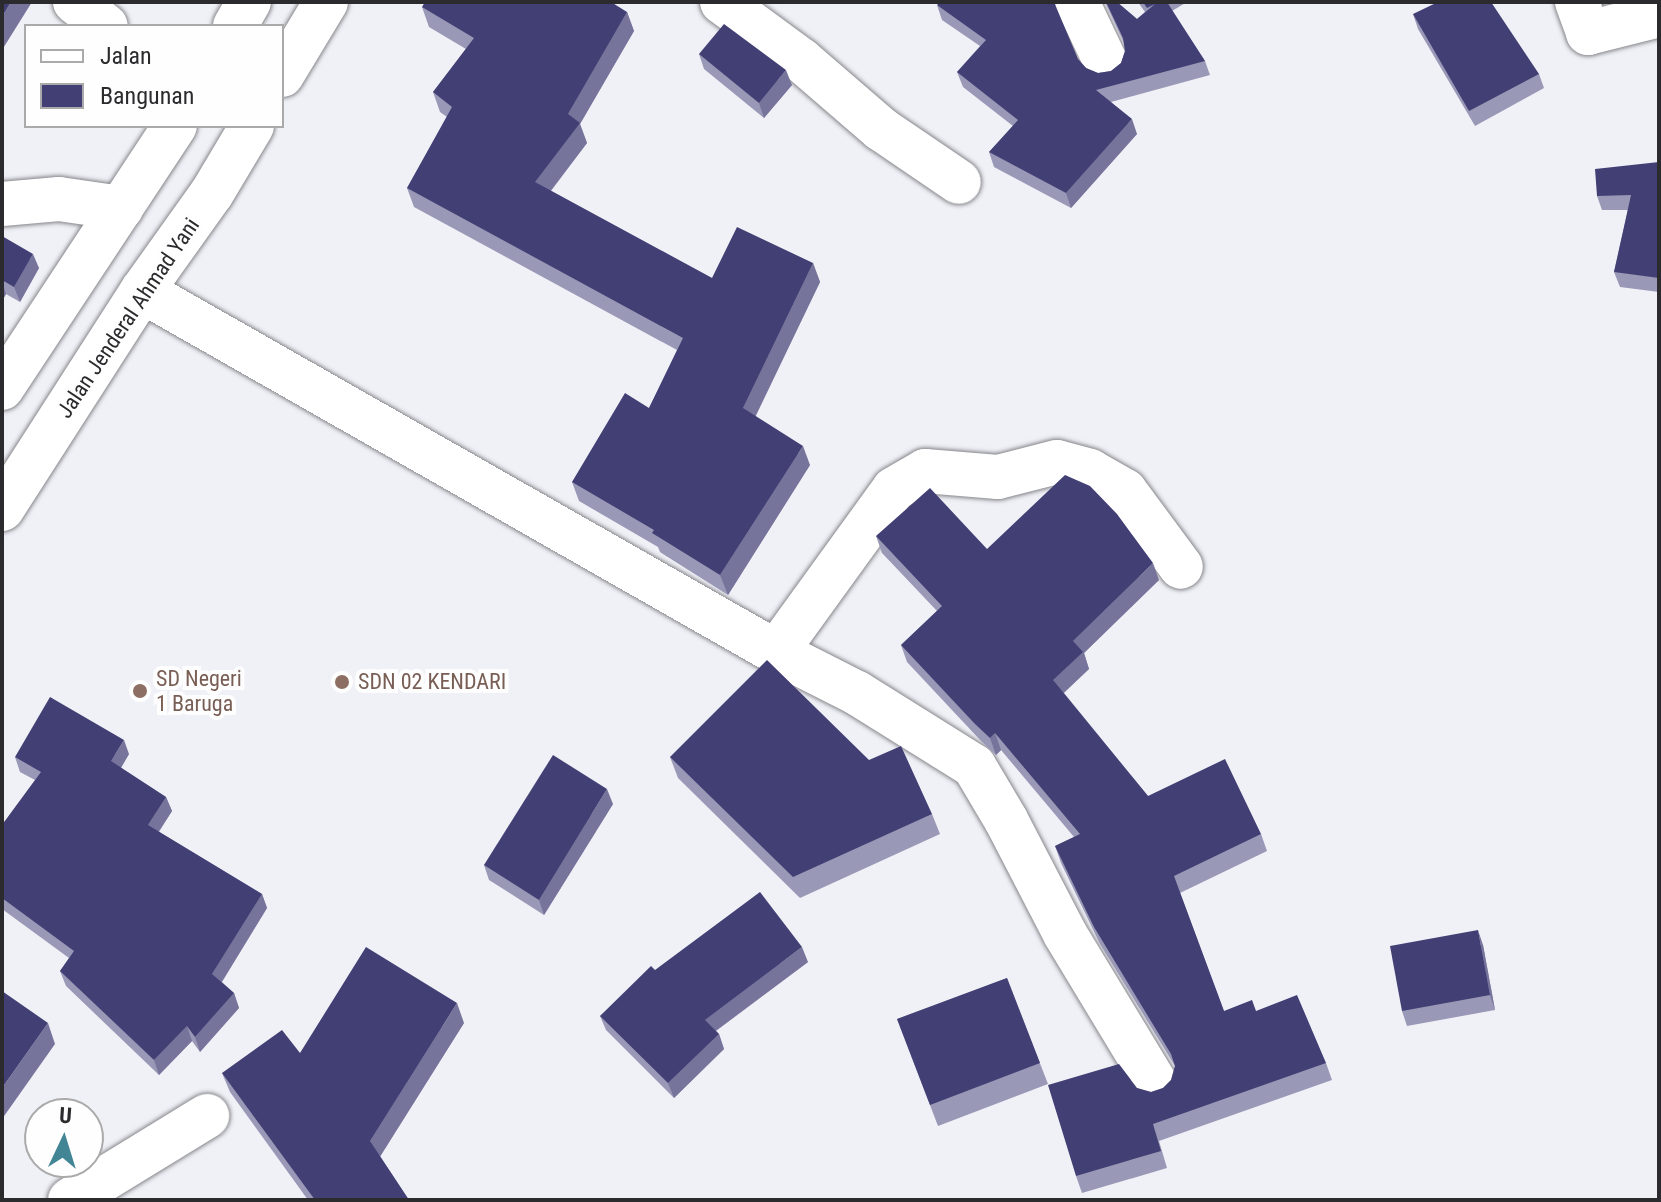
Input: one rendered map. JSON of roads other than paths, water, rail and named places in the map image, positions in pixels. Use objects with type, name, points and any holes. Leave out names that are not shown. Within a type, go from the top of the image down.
[{"type":"main road","points":[[75,2],[103,24]]},
{"type":"main road","points":[[236,24],[249,2]]},
{"type":"main road","points":[[284,72],[326,2]]},
{"type":"main road","points":[[722,2],[801,60],[881,129],[959,182]]},
{"type":"main road","points":[[1077,2],[1106,63]]},
{"type":"main road","points":[[1582,17],[1659,15]]},
{"type":"main road","points":[[2,388],[174,128]]},
{"type":"main road","name":"Jalan Jenderal Ahmad Yani","points":[[2,509],[142,291],[212,193],[251,128]]},
{"type":"main road","points":[[2,204],[59,199],[121,208]]},
{"type":"main road","points":[[142,291],[776,652],[857,693],[974,766],[1006,820],[1065,934],[1156,1084]]},
{"type":"main road","points":[[776,652],[894,489],[925,471],[998,477],[1057,462],[1090,471],[1125,491],[1181,567]]},
{"type":"main road","points":[[70,1200],[207,1116]]},
{"type":"place","name":"SDN 02 KENDARI","points":[[342,682]]},
{"type":"place","name":"SD Negeri 1 Baruga","points":[[140,691]]}]
